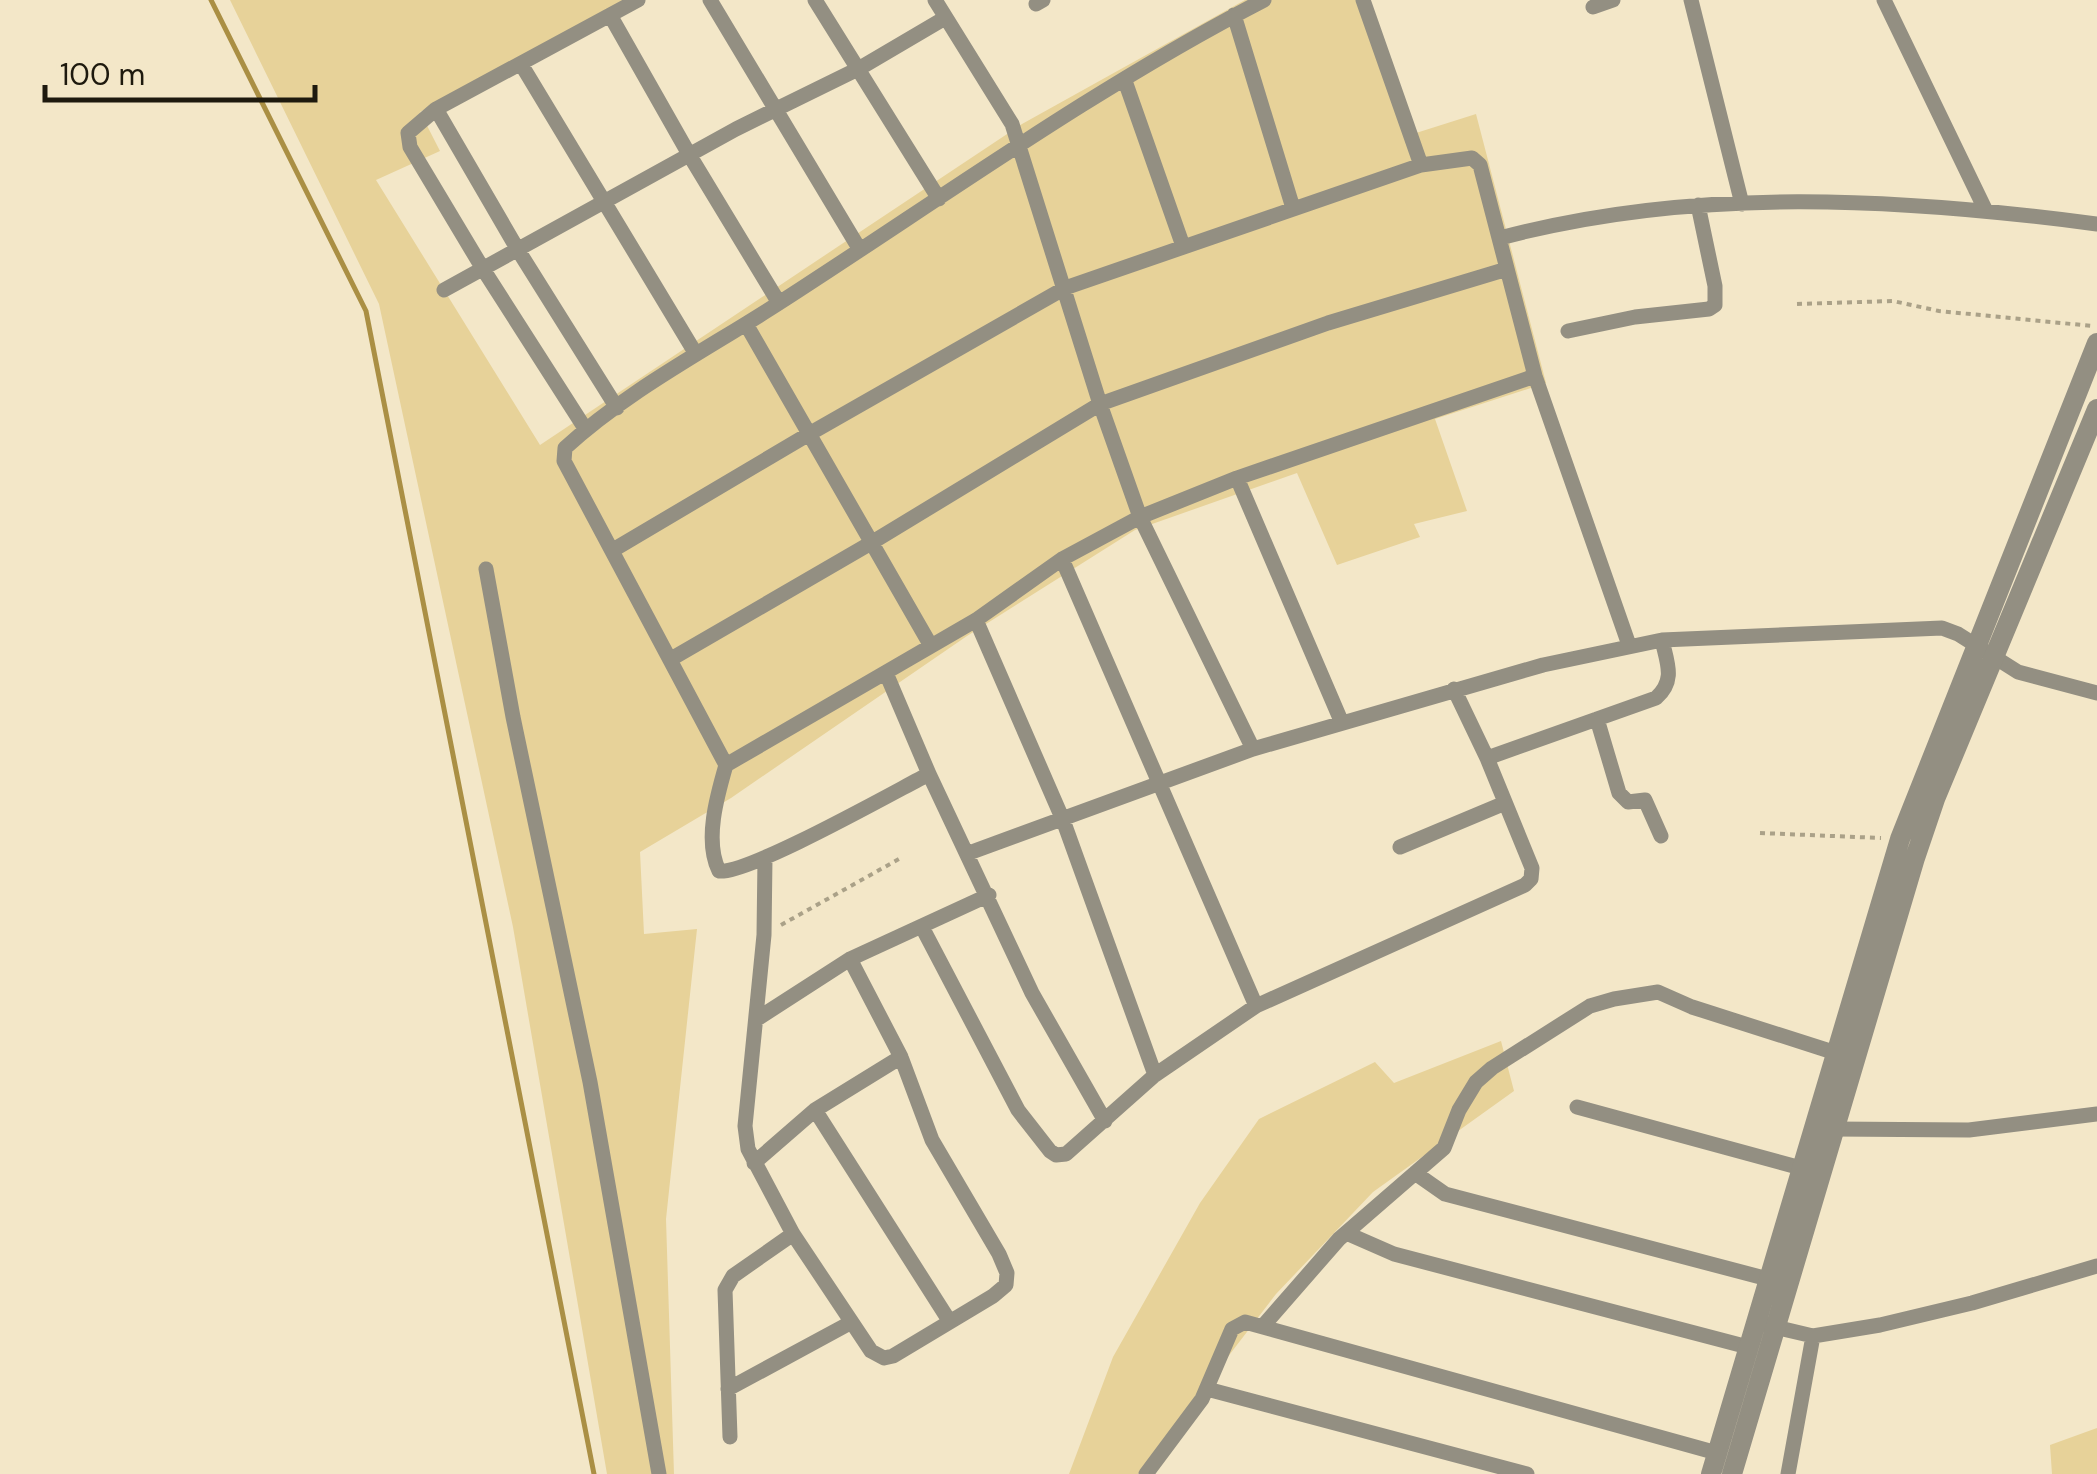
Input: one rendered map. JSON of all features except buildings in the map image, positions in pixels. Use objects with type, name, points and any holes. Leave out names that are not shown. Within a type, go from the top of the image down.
[{"type":"street","points":[[586,430],[410,147],[410,129],[436,109],[638,0]]},
{"type":"street","points":[[710,0],[860,250]]},
{"type":"street","points":[[816,0],[939,199]]},
{"type":"street","points":[[935,0],[1012,124],[1100,404],[1140,517],[1252,749]]},
{"type":"street","points":[[929,774],[765,858],[723,873],[717,870],[716,801],[726,765],[562,454],[586,430],[696,354],[1020,143],[1264,0]]},
{"type":"street","points":[[1363,0],[1421,165]]},
{"type":"street","points":[[1593,7],[1613,0]]},
{"type":"street","points":[[1691,0],[1742,204]]},
{"type":"street","points":[[1884,0],[1984,209]]},
{"type":"street","points":[[610,16],[779,303]]},
{"type":"street","points":[[1234,16],[1293,208]]},
{"type":"street","points":[[444,290],[736,128],[860,68],[945,18]]},
{"type":"street","points":[[521,64],[696,354]]},
{"type":"street","points":[[1124,81],[1183,246]]},
{"type":"street","points":[[436,109],[617,408]]},
{"type":"street","points":[[613,550],[1064,288],[1421,165],[1472,158],[1477,161],[1500,238],[1535,376],[1629,645]]},
{"type":"street","points":[[1500,238],[1566,221],[1698,205],[1984,209],[2097,224]]},
{"type":"street","points":[[1568,331],[1635,317],[1710,309],[1715,304],[1715,286],[1698,205]]},
{"type":"street","points":[[672,659],[872,544],[1100,404],[1328,323],[1508,270]]},
{"type":"street","points":[[746,324],[931,646]]},
{"type":"street","points":[[1710,1474],[1748,1347],[1765,1325],[1768,1279],[1900,839],[2097,343]]},
{"type":"street","points":[[726,765],[976,620],[1062,559],[1140,517],[1237,478],[1535,376]]},
{"type":"street","points":[[1732,1474],[1765,1325],[1832,1129],[1920,843],[2097,409]]},
{"type":"street","points":[[1237,478],[1342,723]]},
{"type":"street","points":[[1062,559],[1256,1006]]},
{"type":"street","points":[[486,569],[590,1082],[660,1474]]},
{"type":"street","points":[[976,620],[1063,820],[1156,1075]]},
{"type":"street","points":[[969,853],[1252,749],[1454,689],[1662,640],[1942,628],[2018,672],[2097,693]]},
{"type":"street","points":[[1487,758],[1656,698],[1665,690],[1670,676],[1662,640]]},
{"type":"street","points":[[886,673],[1032,993],[1105,1121]]},
{"type":"street","points":[[922,926],[1018,1110],[1044,1146],[1056,1155],[1066,1154],[1156,1075],[1256,1006],[1531,879],[1532,868],[1454,689]]},
{"type":"street","points":[[1597,719],[1619,793],[1628,802],[1645,800],[1661,836]]},
{"type":"street","points":[[1400,847],[1505,803]]},
{"type":"street","points":[[765,858],[764,935],[745,1126],[748,1149],[792,1234],[871,1352],[884,1358],[894,1356],[1006,1284],[1007,1274],[1000,1254],[932,1140],[901,1057],[850,959]]},
{"type":"street","points":[[757,1019],[850,959],[989,895]]},
{"type":"street","points":[[1263,1326],[1346,1232],[1444,1148],[1468,1094],[1492,1068],[1580,1011],[1614,998],[1658,992],[1692,1007],[1836,1053]]},
{"type":"street","points":[[754,1163],[815,1110],[901,1057]]},
{"type":"street","points":[[1578,1107],[1800,1168]]},
{"type":"street","points":[[815,1110],[950,1322]]},
{"type":"street","points":[[1832,1129],[1968,1130],[2097,1114]]},
{"type":"street","points":[[1416,1173],[1445,1194],[1768,1279]]},
{"type":"street","points":[[1346,1232],[1394,1254],[1748,1347]]},
{"type":"street","points":[[730,1437],[728,1282],[792,1234]]},
{"type":"street","points":[[1765,1325],[1813,1336],[1972,1304],[2097,1266]]},
{"type":"street","points":[[1146,1474],[1206,1389],[1232,1329],[1244,1322],[1717,1453]]},
{"type":"street","points":[[728,1388],[850,1323]]},
{"type":"street","points":[[1788,1474],[1813,1336]]},
{"type":"street","points":[[1206,1389],[1527,1474]]},
{"type":"path","points":[[1797,304],[1893,301],[1939,311],[2097,326]]},
{"type":"path","points":[[1760,833],[1900,839]]},
{"type":"path","points":[[764,935],[898,859]]},
{"type":"shaded area","points":[[230,0],[630,0],[420,112],[440,151],[376,180],[540,445],[1022,124],[1245,0],[1370,0],[1416,133],[1476,114],[1546,383],[1435,419],[1467,511],[1414,524],[1420,537],[1337,565],[1297,473],[1135,530],[967,636],[731,798],[640,852],[644,934],[697,929],[666,1219],[674,1474],[607,1474],[513,927],[379,304]]},
{"type":"shaded area","points":[[1501,1041],[1514,1091],[1373,1192],[1276,1294],[1138,1474],[1069,1474],[1113,1357],[1200,1203],[1259,1119],[1375,1062],[1394,1083]]},
{"type":"shaded area","points":[[2097,1428],[2097,1474],[2052,1474],[2050,1445]]},
{"type":"waterway","points":[[211,0],[366,311],[594,1474]]}]
